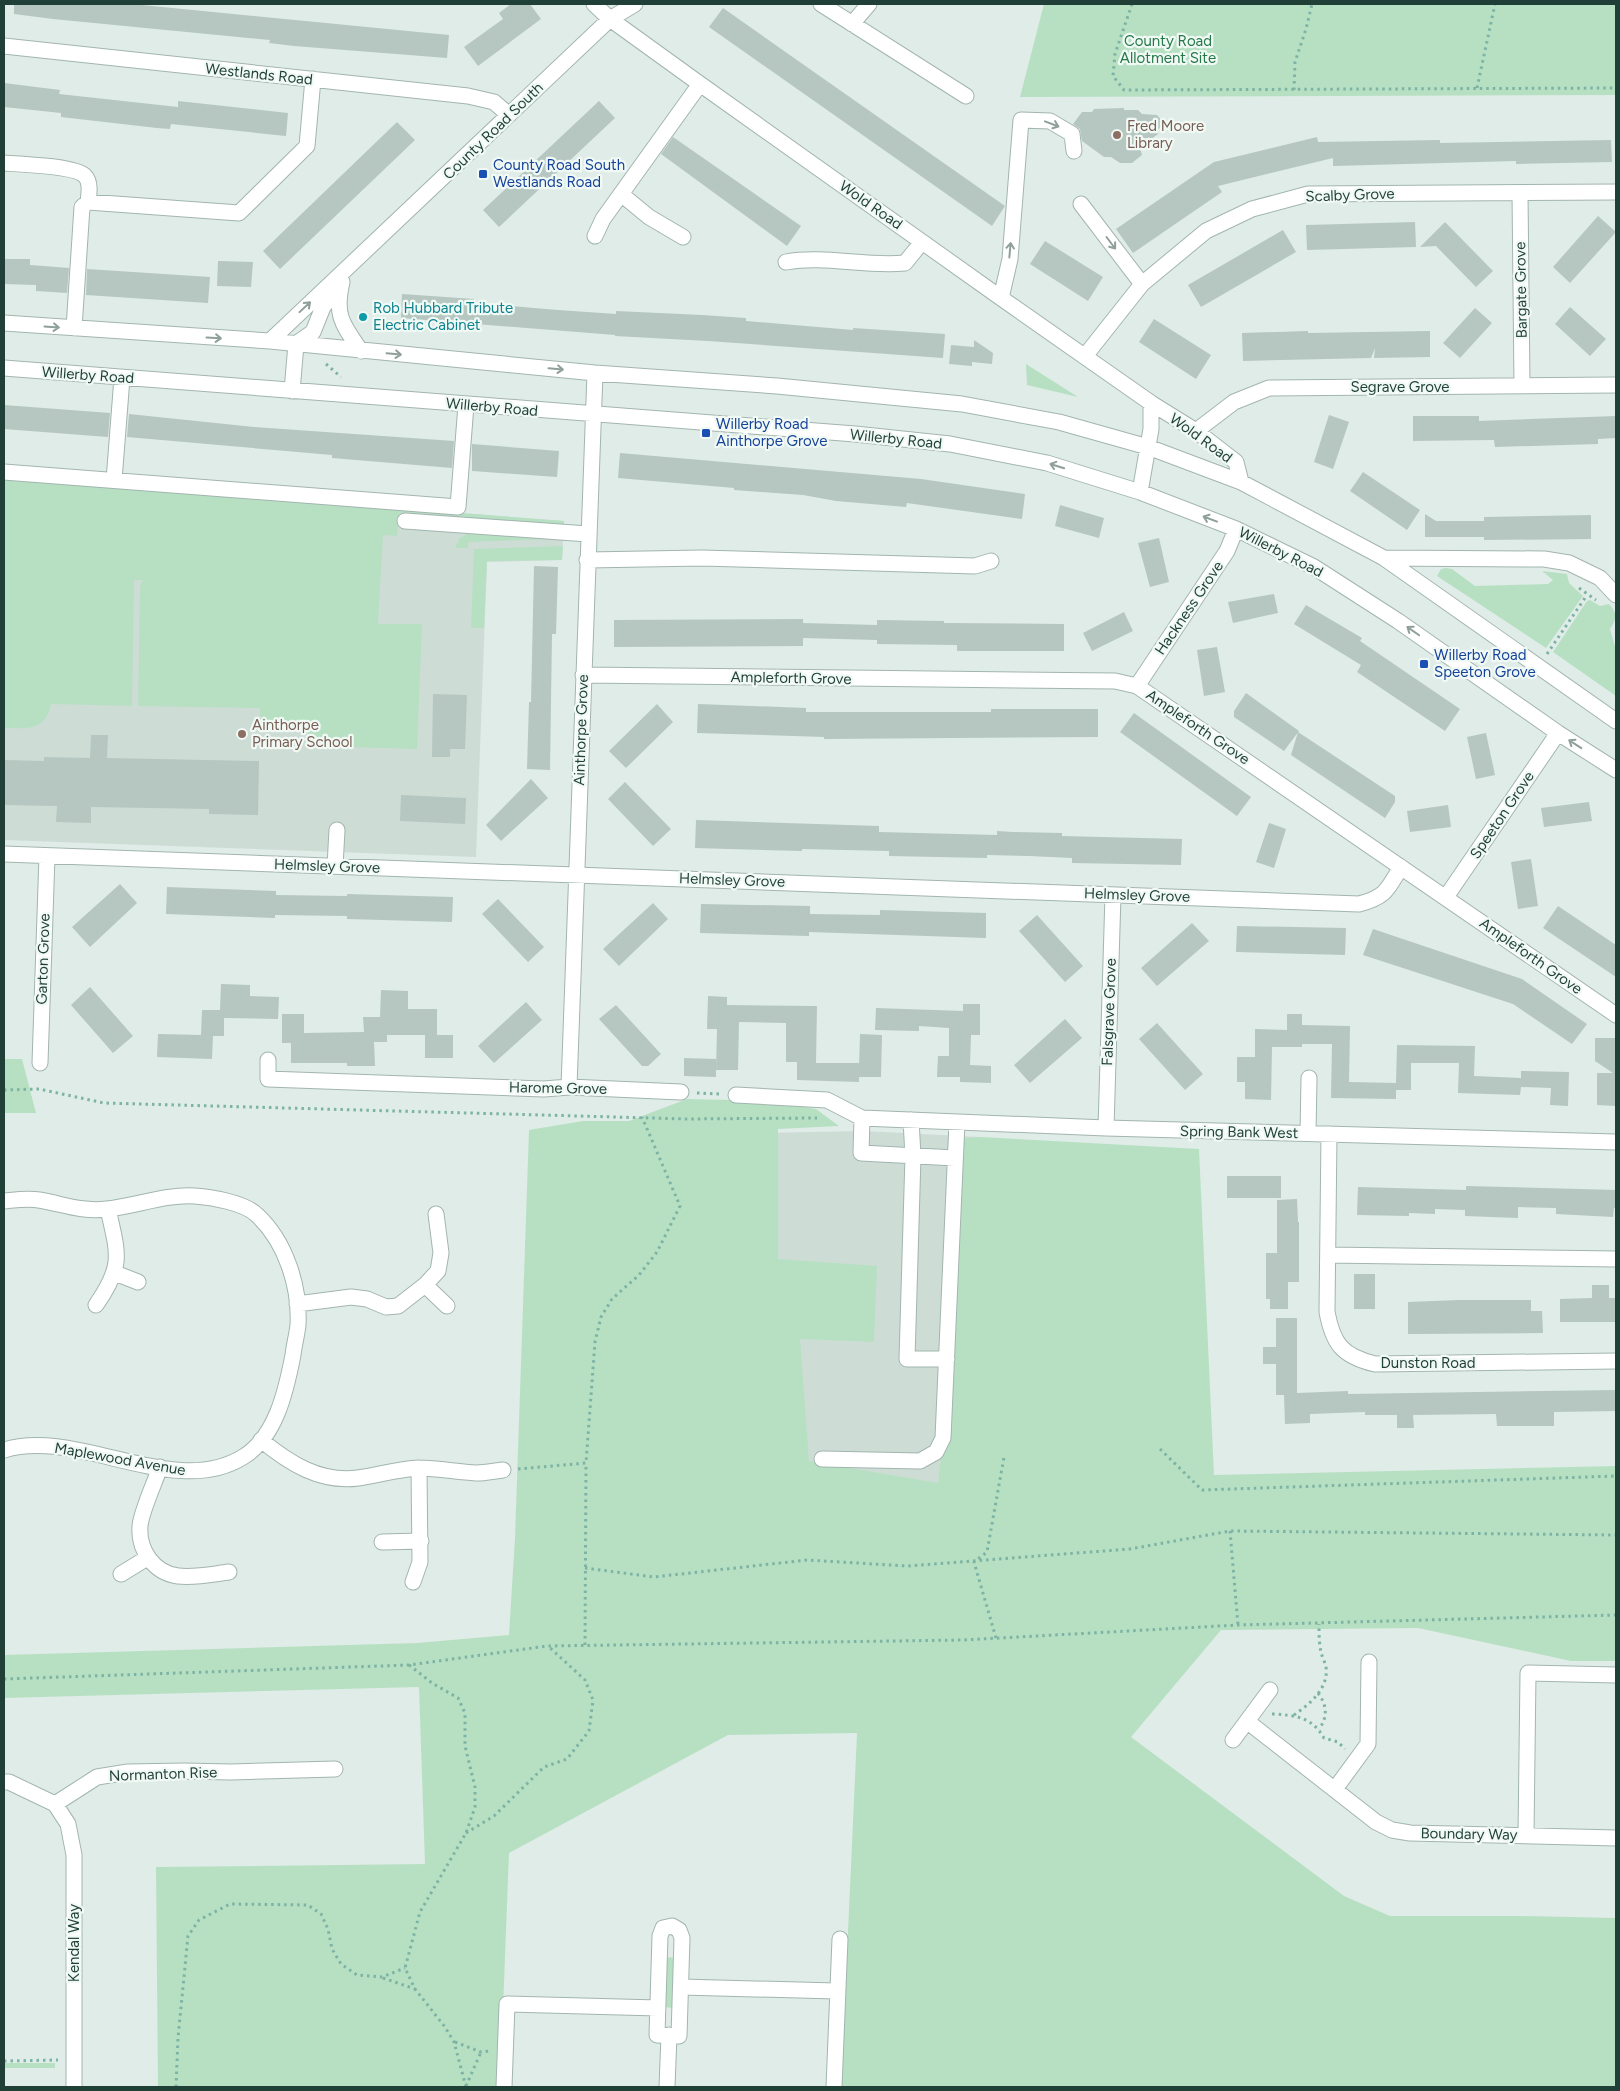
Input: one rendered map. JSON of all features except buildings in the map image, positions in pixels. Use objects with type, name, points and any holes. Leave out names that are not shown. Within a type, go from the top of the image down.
[{"type":"street","name":"Wold Road","points":[[594,4],[610,19],[922,242],[1151,403],[1196,431],[1236,462],[1241,482]]},
{"type":"street","name":"County Road South","points":[[270,341],[610,19],[635,4]]},
{"type":"street","points":[[821,4],[966,96]]},
{"type":"street","points":[[852,24],[869,4]]},
{"type":"street","name":"Westlands Road","points":[[4,46],[468,96],[494,102],[509,115]]},
{"type":"street","points":[[74,328],[82,206],[88,202],[239,214],[307,146],[313,79]]},
{"type":"street","points":[[595,236],[603,219],[700,84]]},
{"type":"street","points":[[1001,298],[1010,259],[1021,120],[1050,122],[1072,134],[1074,151]]},
{"type":"street","points":[[4,162],[74,170],[85,176],[89,184],[88,202]]},
{"type":"street","name":"Scalby Grove","points":[[1084,356],[1142,284],[1206,230],[1252,209],[1308,194],[1616,192]]},
{"type":"street","name":"Bargate Grove","points":[[1520,193],[1522,386]]},
{"type":"street","points":[[621,194],[649,217],[683,237]]},
{"type":"street","points":[[1081,204],[1142,284]]},
{"type":"street","points":[[786,262],[802,259],[890,264],[905,263],[922,242]]},
{"type":"street","name":"County Road South","points":[[296,344],[313,332],[323,307],[354,262]]},
{"type":"street","name":"County Road South","points":[[341,283],[339,300],[342,323],[361,351]]},
{"type":"street","points":[[4,323],[270,341],[595,372],[777,386],[962,404],[1058,422],[1148,447],[1241,482],[1384,558],[1616,721]]},
{"type":"street","points":[[292,391],[296,344]]},
{"type":"street","name":"Willerby Road","points":[[4,368],[855,434],[950,444],[1046,463],[1140,492],[1236,529],[1314,567],[1398,621],[1558,733],[1616,770]]},
{"type":"street","name":"Ainthorpe Grove","points":[[569,1087],[575,875],[595,372]]},
{"type":"street","points":[[114,480],[122,378]]},
{"type":"street","name":"Segrave Grove","points":[[1196,431],[1234,402],[1269,388],[1616,385]]},
{"type":"street","name":"Wold Road","points":[[1140,492],[1151,429],[1151,403]]},
{"type":"street","points":[[4,472],[458,507],[466,405]]},
{"type":"street","points":[[405,521],[588,534]]},
{"type":"street","name":"Hackness Grove","points":[[1137,686],[1227,552],[1236,529]]},
{"type":"street","points":[[587,560],[712,558],[975,566],[991,561]]},
{"type":"street","points":[[1384,558],[1544,559],[1569,563],[1600,578],[1616,595]]},
{"type":"street","name":"Ampleforth Grove","points":[[583,675],[1116,681],[1137,686],[1616,1015]]},
{"type":"street","name":"Speeton Grove","points":[[1446,897],[1558,733]]},
{"type":"street","points":[[335,866],[337,830]]},
{"type":"street","name":"Helmsley Grove","points":[[4,854],[1359,904],[1376,900],[1386,891],[1401,867]]},
{"type":"street","name":"Garton Grove","points":[[40,1063],[47,856]]},
{"type":"street","name":"Falsgrave Grove","points":[[1106,1128],[1113,895]]},
{"type":"street","name":"Harome Grove","points":[[268,1060],[268,1079],[681,1092]]},
{"type":"street","points":[[1308,1133],[1309,1078]]},
{"type":"street","points":[[736,1095],[827,1100],[862,1118],[861,1153],[954,1158]]},
{"type":"street","name":"Spring Bank West","points":[[862,1118],[1106,1128],[1616,1142]]},
{"type":"street","points":[[911,1120],[913,1156],[906,1359],[947,1359]]},
{"type":"street","points":[[822,1458],[920,1461],[936,1452],[943,1438],[957,1122]]},
{"type":"street","name":"Dunston Road","points":[[1329,1134],[1327,1312],[1331,1330],[1341,1347],[1356,1359],[1375,1364],[1616,1361]]},
{"type":"street","name":"Maplewood Avenue","points":[[4,1201],[37,1199],[79,1210],[108,1209],[157,1199],[194,1196],[227,1200],[257,1214],[280,1245],[293,1274],[298,1326],[292,1362],[279,1412],[261,1440],[244,1457],[223,1466],[196,1472],[47,1446],[15,1447],[4,1450]]},
{"type":"street","points":[[96,1304],[115,1273],[117,1258],[108,1209]]},
{"type":"street","points":[[297,1304],[351,1297],[367,1299],[386,1307],[398,1306],[425,1285],[438,1271],[441,1253],[436,1214]]},
{"type":"street","points":[[1328,1255],[1616,1259]]},
{"type":"street","points":[[115,1273],[138,1282]]},
{"type":"street","points":[[425,1285],[447,1306]]},
{"type":"street","points":[[261,1440],[282,1457],[306,1470],[333,1478],[357,1478],[393,1470],[419,1468],[477,1473],[503,1470]]},
{"type":"street","points":[[160,1467],[140,1525],[141,1541],[147,1558],[159,1568],[177,1576],[229,1572]]},
{"type":"street","points":[[413,1582],[420,1562],[419,1468]]},
{"type":"street","points":[[382,1542],[421,1541]]},
{"type":"street","points":[[121,1574],[147,1558]]},
{"type":"street","points":[[1334,1789],[1368,1744],[1369,1662]]},
{"type":"street","points":[[1526,1835],[1528,1673],[1616,1675]]},
{"type":"street","points":[[1233,1740],[1270,1690]]},
{"type":"street","name":"Boundary Way","points":[[1248,1722],[1376,1822],[1392,1830],[1410,1833],[1616,1838]]},
{"type":"street","name":"Normanton Rise","points":[[55,1804],[97,1777],[128,1772],[335,1769]]},
{"type":"street","points":[[4,1782],[9,1782],[55,1804]]},
{"type":"street","name":"Kendal Way","points":[[55,1804],[68,1824],[74,1855],[74,2087]]},
{"type":"street","points":[[672,1926],[679,1930],[682,1938],[679,2036],[657,2035],[658,2008],[660,1936],[664,1928],[672,1926]]},
{"type":"street","points":[[834,2087],[836,1991],[840,1939]]},
{"type":"street","points":[[681,1986],[836,1991]]},
{"type":"street","points":[[504,2087],[507,2004],[658,2008]]},
{"type":"street","points":[[667,2087],[668,2035]]},
{"type":"path","points":[[1132,4],[1115,54],[1113,76],[1124,90],[1616,88]]},
{"type":"path","points":[[1294,90],[1295,62],[1312,4]]},
{"type":"path","points":[[1477,88],[1494,4]]},
{"type":"path","points":[[1538,667],[1587,595]]},
{"type":"path","points":[[4,1090],[38,1089],[104,1104],[642,1117],[824,1118]]},
{"type":"path","points":[[681,1092],[736,1095]]},
{"type":"path","points":[[585,1645],[586,1463],[595,1342],[601,1317],[612,1299],[639,1274],[657,1252],[680,1206],[642,1117]]},
{"type":"path","points":[[1160,1449],[1202,1490],[1616,1476]]},
{"type":"path","points":[[974,1562],[986,1552],[1004,1457]]},
{"type":"path","points":[[503,1470],[586,1463]]},
{"type":"path","points":[[585,1568],[654,1577],[807,1560],[907,1566],[1130,1549],[1230,1531],[1616,1534]]},
{"type":"path","points":[[1230,1531],[1238,1625]]},
{"type":"path","points":[[974,1562],[996,1638]]},
{"type":"path","points":[[4,1679],[409,1665],[547,1646],[963,1640],[1238,1625],[1616,1616]]},
{"type":"path","points":[[1294,1715],[1309,1704],[1326,1679],[1326,1666],[1319,1642],[1319,1624]]},
{"type":"path","points":[[466,1832],[494,1816],[544,1767],[567,1758],[589,1731],[593,1700],[585,1680],[547,1646]]},
{"type":"path","points":[[409,1665],[432,1683],[458,1698],[465,1713],[465,1746],[475,1787],[475,1807],[466,1832],[420,1912],[404,1968],[415,1989],[454,2042],[466,2087]]},
{"type":"path","points":[[1318,1693],[1324,1700],[1326,1712],[1324,1723],[1319,1730]]},
{"type":"path","points":[[1260,1704],[1271,1714],[1294,1715],[1306,1719],[1319,1730],[1324,1738],[1338,1742],[1357,1760]]},
{"type":"path","points":[[176,2087],[178,2038],[188,1936],[199,1920],[230,1904],[308,1905],[321,1914],[328,1929],[332,1949],[341,1964],[357,1976],[382,1977],[415,1989]]},
{"type":"path","points":[[382,1977],[404,1968]]},
{"type":"path","points":[[454,2042],[481,2052],[505,2049]]},
{"type":"path","points":[[466,2087],[481,2052]]},
{"type":"path","points":[[4,2060],[73,2060]]},
{"type":"shaded area","name":"Ainthorpe Primary School","points":[[4,478],[564,521],[562,560],[487,562],[476,857],[4,840]]},
{"type":"shaded area","points":[[863,1131],[980,1137],[980,1514],[737,1527],[759,1133]]},
{"type":"green space","name":"County Road Allotment Site","points":[[1044,4],[1616,4],[1616,95],[1020,97]]},
{"type":"green space","points":[[1026,364],[1078,397],[1027,385]]},
{"type":"green space","points":[[4,478],[564,521],[564,526],[399,513],[397,536],[383,535],[378,624],[422,624],[417,749],[308,746],[308,725],[263,724],[264,719],[260,716],[260,708],[138,706],[140,585],[143,580],[134,580],[132,706],[51,704],[48,713],[40,724],[28,728],[4,728]]},
{"type":"green space","points":[[469,533],[552,539],[468,542],[468,548],[455,548],[460,538]]},
{"type":"green space","points":[[563,546],[562,560],[487,561],[484,628],[471,628],[474,549]]},
{"type":"green space","points":[[1441,569],[1452,569],[1475,586],[1548,584],[1553,580],[1542,571],[1567,574],[1569,583],[1583,596],[1546,648],[1437,576]]},
{"type":"green space","points":[[1590,600],[1600,606],[1609,604],[1616,616],[1610,629],[1616,650],[1616,696],[1553,652],[1587,601]]},
{"type":"green space","points":[[4,1059],[22,1059],[36,1113],[4,1113]]},
{"type":"green space","points":[[687,1099],[772,1101],[816,1109],[839,1126],[778,1129],[778,1259],[877,1266],[874,1342],[800,1339],[809,1461],[938,1483],[950,1378],[964,1138],[980,1137],[1199,1149],[1214,1475],[1616,1466],[1616,1661],[1571,1661],[1418,1628],[1221,1630],[1131,1737],[1344,1896],[1390,1916],[1616,1918],[1616,2087],[841,2087],[857,1733],[728,1735],[509,1853],[500,2087],[158,2087],[156,1867],[425,1864],[419,1687],[4,1698],[4,1655],[417,1643],[509,1635],[515,1538],[529,1130],[583,1121],[629,1121]]},
{"type":"green space","points":[[665,1957],[675,1958],[674,2008],[663,2007]]},
{"type":"green space","points":[[4,2063],[55,2063],[55,2068],[4,2068]]},
{"type":"place","name":"Fred Moore Library","points":[[1117,135]]},
{"type":"place","name":"County Road South Westlands Road","points":[[483,174]]},
{"type":"place","name":"Rob Hubbard Tribute Electric Cabinet","points":[[363,317]]},
{"type":"place","name":"Willerby Road Ainthorpe Grove","points":[[706,433]]},
{"type":"place","name":"Willerby Road Speeton Grove","points":[[1424,664]]},
{"type":"place","name":"Ainthorpe Primary School","points":[[242,734]]}]
